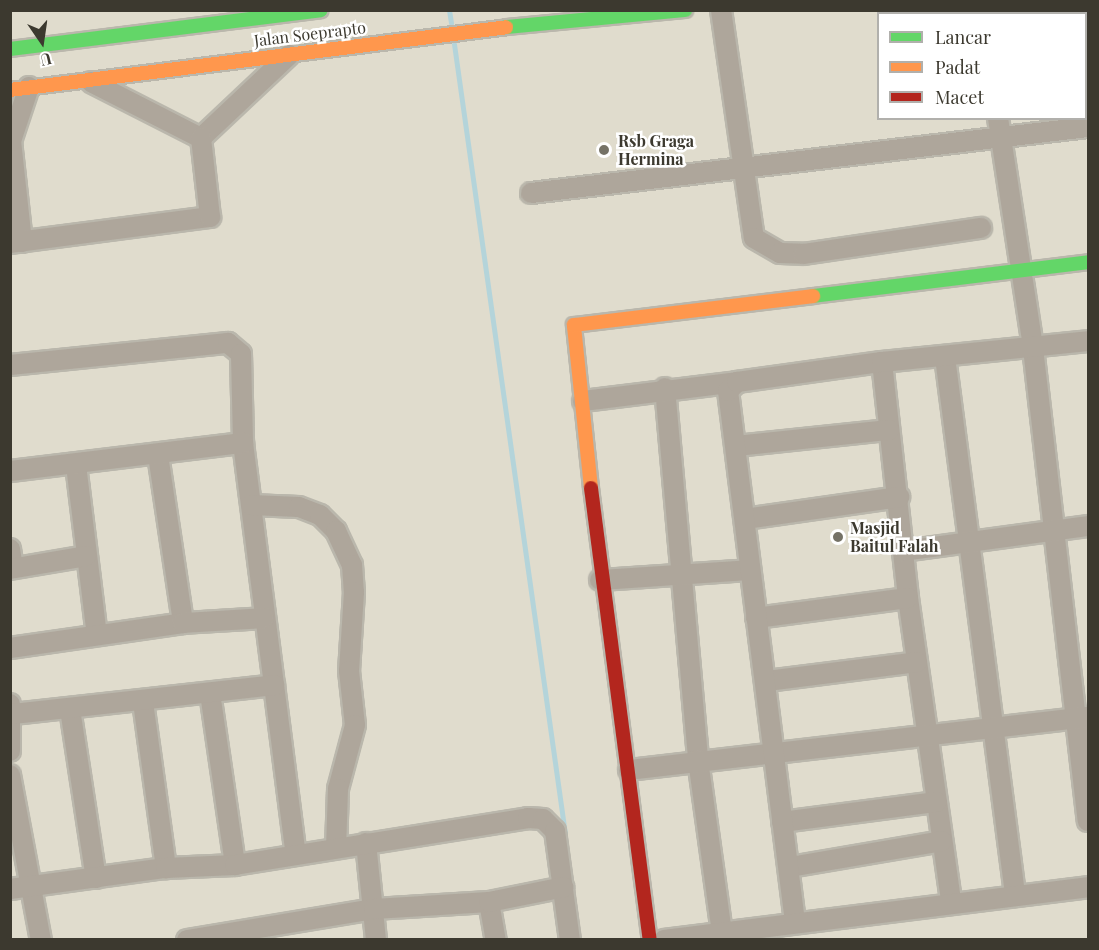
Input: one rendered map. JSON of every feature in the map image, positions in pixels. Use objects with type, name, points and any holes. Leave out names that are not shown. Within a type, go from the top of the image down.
[{"type":"main road","name":"Jalan Soeprapto","points":[[10,49],[321,10]]},
{"type":"main road","name":"Jalan Soeprapto","points":[[20,89],[468,31],[685,10]]},
{"type":"main road","points":[[650,939],[630,771],[600,580],[583,401],[573,329],[579,322],[1089,262]]},
{"type":"street","points":[[173,30],[199,10]]},
{"type":"street","points":[[721,10],[754,238],[780,253],[804,254],[981,228]]},
{"type":"street","points":[[201,138],[292,52]]},
{"type":"street","points":[[87,80],[201,138]]},
{"type":"street","points":[[20,89],[11,141],[16,242],[210,217],[201,138]]},
{"type":"street","points":[[998,120],[1033,348],[1052,530],[1083,718],[1089,820]]},
{"type":"street","points":[[531,193],[1089,128]]},
{"type":"street","points":[[583,401],[665,388],[737,382],[882,362],[1089,341]]},
{"type":"street","points":[[10,365],[228,343],[241,354],[243,443],[296,854]]},
{"type":"street","points":[[945,357],[1015,894]]},
{"type":"street","points":[[882,362],[899,497],[908,598],[951,901]]},
{"type":"street","points":[[737,382],[727,395],[746,519],[756,618],[767,681],[795,922]]},
{"type":"street","points":[[665,388],[698,760],[722,934]]},
{"type":"street","points":[[736,446],[889,430]]},
{"type":"street","points":[[10,471],[76,465],[243,443]]},
{"type":"street","points":[[158,455],[183,623]]},
{"type":"street","points":[[76,465],[97,635]]},
{"type":"street","points":[[746,519],[899,497]]},
{"type":"street","points":[[250,505],[299,507],[320,515],[336,531],[352,565],[354,592],[349,671],[355,725],[338,789],[336,848]]},
{"type":"street","points":[[903,551],[1089,526]]},
{"type":"street","points":[[11,562],[86,556]]},
{"type":"street","points":[[600,580],[750,570]]},
{"type":"street","points":[[756,618],[908,598]]},
{"type":"street","points":[[10,648],[183,623],[264,618]]},
{"type":"street","points":[[767,681],[917,662]]},
{"type":"street","points":[[10,751],[12,709],[70,709],[273,685]]},
{"type":"street","points":[[210,693],[235,865]]},
{"type":"street","points":[[144,702],[166,868]]},
{"type":"street","points":[[70,709],[96,878]]},
{"type":"street","points":[[630,771],[698,760],[775,756],[992,726],[1083,718]]},
{"type":"street","points":[[10,775],[41,939]]},
{"type":"street","points":[[782,822],[937,802]]},
{"type":"street","points":[[10,890],[166,868],[235,865],[528,818],[543,819],[555,831],[570,939]]},
{"type":"street","points":[[790,867],[942,841]]},
{"type":"street","points":[[366,843],[376,939]]},
{"type":"street","points":[[188,939],[301,931],[374,909],[489,902],[564,887]]},
{"type":"street","points":[[664,939],[722,934],[951,901],[1089,887]]},
{"type":"street","points":[[489,902],[496,939]]},
{"type":"waterway","points":[[449,10],[451,23]]},
{"type":"waterway","points":[[454,44],[565,834]]},
{"type":"traffic: fast","points":[[10,49],[321,10]]},
{"type":"traffic: fast","points":[[506,27],[685,10]]},
{"type":"traffic: fast","points":[[813,296],[1088,262]]},
{"type":"traffic: slow","points":[[10,90],[506,27]]},
{"type":"traffic: slow","points":[[591,488],[574,325],[813,296]]},
{"type":"traffic: jam","points":[[591,488],[650,940]]},
{"type":"place","name":"Rsb Graga Hermina","points":[[604,150]]},
{"type":"place","name":"Masjid Baitul Falah","points":[[838,537]]}]
